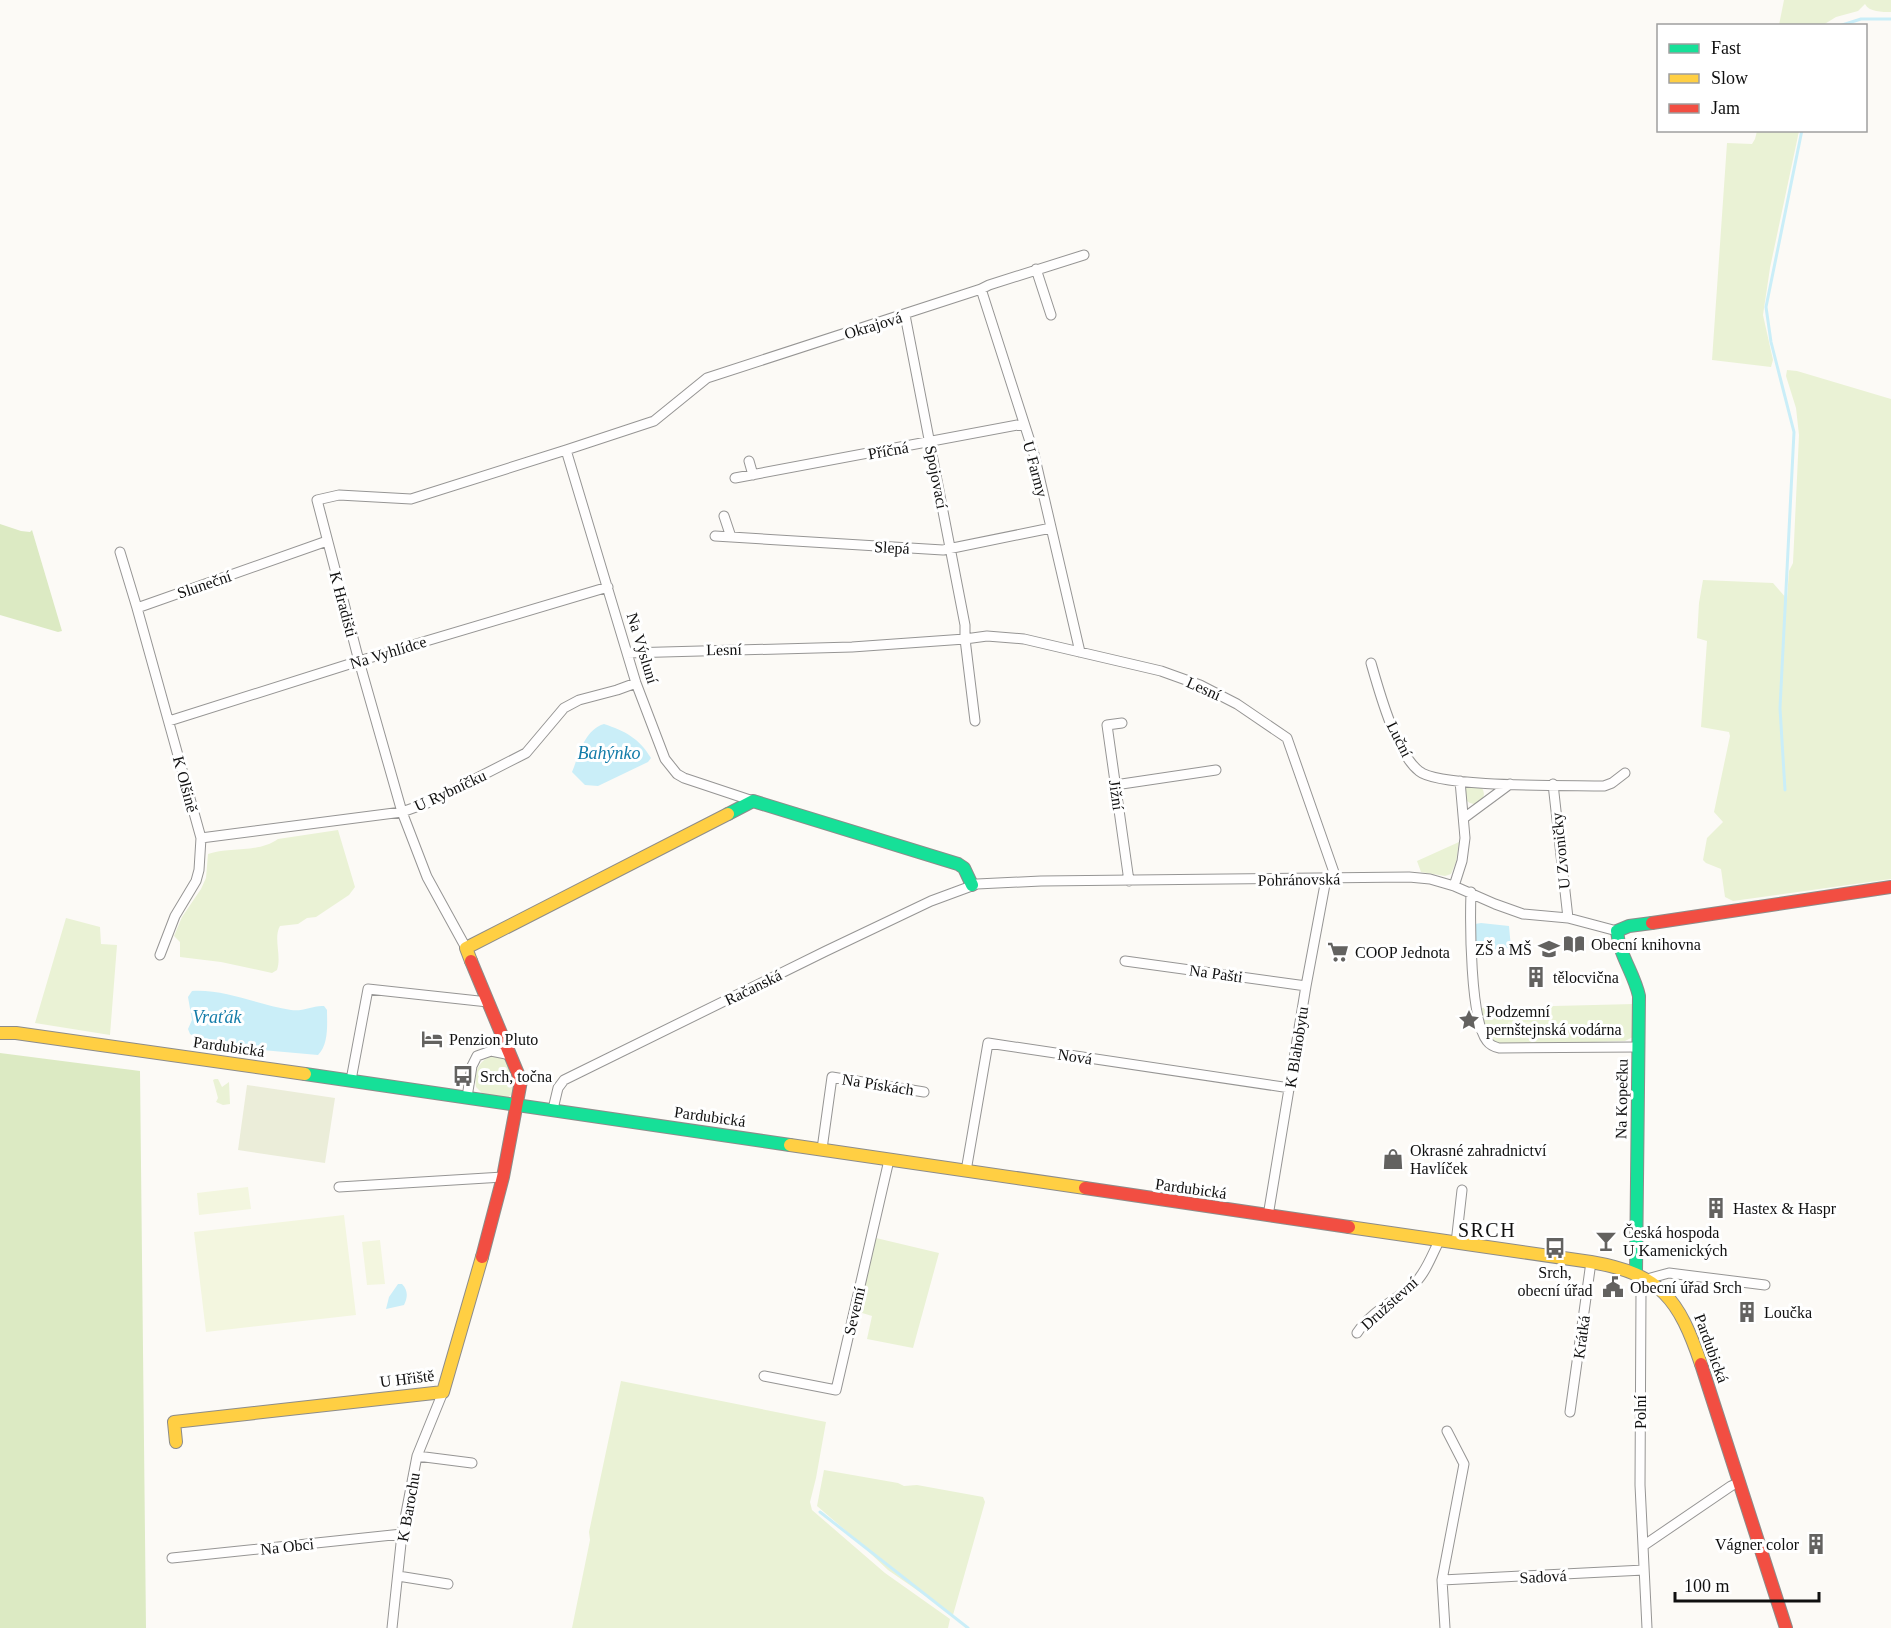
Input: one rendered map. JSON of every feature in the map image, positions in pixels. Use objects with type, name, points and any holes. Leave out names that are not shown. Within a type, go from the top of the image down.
[{"type":"street","name":"Okrajová","points":[[566,450],[654,421],[707,378],[1084,255]]},
{"type":"street","points":[[1036,269],[1051,315]]},
{"type":"street","name":"U Farmy","points":[[981,290],[1034,454],[1080,652]]},
{"type":"street","name":"Spojovací","points":[[905,315],[965,625],[965,639]]},
{"type":"street","name":"Příčná","points":[[735,478],[1023,424]]},
{"type":"street","name":"K Hradišti","points":[[402,812],[317,500],[339,495],[411,499],[566,450]]},
{"type":"street","name":"Na Výsluní","points":[[566,450],[636,683],[665,759],[677,774],[753,801],[958,864],[964,868],[972,885]]},
{"type":"street","points":[[749,461],[753,475]]},
{"type":"street","points":[[724,516],[731,537]]},
{"type":"street","name":"Slepá","points":[[715,536],[943,550],[1051,528]]},
{"type":"street","name":"Sluneční","points":[[136,608],[327,541]]},
{"type":"street","points":[[120,552],[136,608]]},
{"type":"street","name":"Na Vyhlídce","points":[[169,721],[359,661],[608,587]]},
{"type":"street","name":"K Olšině","points":[[136,608],[201,838],[196,881],[175,916],[160,955]]},
{"type":"street","name":"Lesní","points":[[627,653],[852,647],[987,636],[1024,639],[1161,671],[1200,685],[1237,704],[1287,738],[1331,879]]},
{"type":"street","points":[[965,639],[975,721]]},
{"type":"street","name":"Luční","points":[[1371,663],[1382,702],[1401,746],[1417,770],[1425,775],[1460,781]]},
{"type":"street","name":"U Rybníčku","points":[[201,838],[402,812],[430,802],[526,753],[564,708],[579,700],[636,683]]},
{"type":"street","name":"Jižní","points":[[1122,723],[1107,725],[1129,881]]},
{"type":"street","points":[[1115,785],[1216,770]]},
{"type":"street","points":[[1454,886],[1464,849],[1464,818],[1460,781],[1605,786],[1625,772]]},
{"type":"street","points":[[1464,818],[1510,784]]},
{"type":"street","name":"U Zvoničky","points":[[1553,784],[1568,918]]},
{"type":"street","points":[[466,948],[753,801]]},
{"type":"street","points":[[402,812],[427,877],[466,948],[520,1077],[517,1104]]},
{"type":"street","name":"Pohránovská","points":[[972,885],[1002,881],[1409,877],[1430,879],[1454,886],[1515,912],[1568,918],[1617,931]]},
{"type":"street","name":"K Blahobytu","points":[[1268,1216],[1306,986],[1331,879]]},
{"type":"street","name":"Račanská","points":[[553,1109],[558,1088],[564,1080],[826,951],[931,901],[972,885]]},
{"type":"street","points":[[1617,931],[1629,926],[1891,887]]},
{"type":"street","points":[[1471,892],[1474,992],[1481,1031],[1487,1042],[1499,1048],[1638,1047]]},
{"type":"street","name":"Na Kopečku","points":[[1617,931],[1620,952],[1638,986],[1635,1273]]},
{"type":"street","name":"Na Pašti","points":[[1125,961],[1306,986]]},
{"type":"street","points":[[351,1080],[368,989],[488,1002]]},
{"type":"street","name":"Pardubická","points":[[0,1034],[19,1033],[553,1109],[1591,1262],[1629,1270],[1667,1294],[1678,1308],[1690,1332],[1786,1628]]},
{"type":"street","name":"Nová","points":[[966,1171],[988,1043],[1290,1088]]},
{"type":"street","points":[[467,1097],[472,1066],[477,1056],[491,1052],[511,1056]]},
{"type":"street","name":"Na Pískách","points":[[822,1149],[832,1077],[924,1092]]},
{"type":"street","name":"U Hřiště","points":[[176,1442],[174,1422],[443,1392],[474,1289],[503,1177],[517,1104]]},
{"type":"street","name":"Severní","points":[[764,1376],[836,1390],[889,1160]]},
{"type":"street","points":[[339,1187],[503,1177]]},
{"type":"street","points":[[1456,1243],[1462,1190]]},
{"type":"street","name":"Družstevní","points":[[1357,1333],[1377,1312],[1416,1282],[1431,1260],[1439,1241]]},
{"type":"street","name":"Krátká","points":[[1570,1412],[1591,1262]]},
{"type":"street","points":[[1647,1280],[1669,1273],[1765,1285]]},
{"type":"street","name":"Polní","points":[[1647,1280],[1641,1290],[1640,1302],[1640,1485],[1647,1628]]},
{"type":"street","name":"K Barochu","points":[[392,1628],[402,1534],[417,1456],[443,1392]]},
{"type":"street","points":[[1445,1628],[1442,1580],[1464,1464],[1447,1431]]},
{"type":"street","points":[[417,1456],[472,1463]]},
{"type":"street","points":[[1642,1546],[1740,1482]]},
{"type":"street","name":"Na Obci","points":[[172,1558],[402,1534]]},
{"type":"street","name":"Sadová","points":[[1442,1580],[1644,1570]]},
{"type":"street","points":[[398,1576],[448,1584]]},
{"type":"green space","points":[[1784,0],[1891,0],[1891,12],[1873,10],[1865,4],[1858,11],[1836,17],[1825,24],[1779,24]]},
{"type":"green space","points":[[1757,132],[1799,132],[1770,268],[1763,315],[1773,360],[1771,367],[1712,360],[1727,143],[1752,144]]},
{"type":"green space","points":[[1787,370],[1891,399],[1891,879],[1733,901],[1725,897],[1721,869],[1703,860],[1707,838],[1723,822],[1714,812],[1730,736],[1729,732],[1701,727],[1707,641],[1697,638],[1699,603],[1703,580],[1773,583],[1787,599],[1789,571],[1793,563],[1799,435],[1796,408],[1786,376]]},
{"type":"green space","points":[[0,524],[21,531],[30,532],[32,530],[62,631],[58,632],[0,615]]},
{"type":"green space","points":[[1474,784],[1481,787],[1484,794],[1481,801],[1474,804],[1467,801],[1464,794],[1467,787]]},
{"type":"green space","points":[[338,830],[355,887],[349,895],[316,917],[307,918],[298,924],[280,926],[277,936],[279,959],[277,970],[272,973],[221,962],[180,957],[180,942],[174,936],[182,917],[206,878],[208,854],[253,848],[278,839]]},
{"type":"green space","points":[[1459,842],[1456,862],[1451,874],[1445,876],[1421,872],[1417,861]]},
{"type":"green space","points":[[66,918],[100,927],[101,944],[117,945],[110,1035],[35,1023]]},
{"type":"green space","points":[[1634,1004],[1633,1037],[1625,1041],[1504,1045],[1489,1036],[1480,1008]]},
{"type":"green space","points":[[1508,1022],[1535,1022],[1535,1036],[1508,1036]]},
{"type":"green space","points":[[0,1053],[140,1071],[146,1628],[0,1628]]},
{"type":"green space","points":[[493,1056],[505,1059],[513,1075],[513,1093],[508,1098],[483,1094],[476,1087],[478,1067],[484,1060]]},
{"type":"green space","points":[[218,1079],[222,1087],[229,1082],[230,1104],[223,1105],[216,1102],[218,1098],[213,1080]]},
{"type":"green space","points":[[247,1085],[335,1098],[325,1163],[238,1150]]},
{"type":"green space","points":[[248,1187],[251,1209],[199,1215],[197,1193]]},
{"type":"green space","points":[[344,1215],[356,1315],[206,1332],[194,1232]]},
{"type":"green space","points":[[876,1238],[939,1253],[913,1348],[867,1339],[872,1316],[859,1312]]},
{"type":"green space","points":[[380,1240],[385,1284],[367,1285],[362,1242]]},
{"type":"green space","points":[[621,1381],[826,1422],[810,1502],[812,1510],[885,1573],[950,1619],[948,1628],[572,1628],[590,1540],[589,1532]]},
{"type":"green space","points":[[824,1470],[904,1486],[917,1485],[983,1497],[985,1502],[953,1615],[888,1570],[817,1506]]},
{"type":"water","name":"Bahýnko","points":[[604,724],[631,736],[642,745],[651,758],[648,762],[598,786],[585,785],[572,772],[587,737],[597,727]]},
{"type":"water","points":[[1475,924],[1509,926],[1511,948],[1475,951]]},
{"type":"water","name":"Vraťák","points":[[192,991],[217,992],[291,1010],[324,1006],[327,1010],[327,1034],[322,1050],[318,1055],[262,1050],[196,1037],[190,1034],[188,1029],[192,1020],[188,997]]},
{"type":"water","points":[[398,1284],[402,1284],[406,1291],[404,1305],[386,1309],[389,1297]]},
{"type":"waterway","points":[[1845,24],[1861,19],[1891,19]]},
{"type":"waterway","points":[[1785,790],[1780,708],[1794,432],[1771,342],[1766,307],[1802,132]]},
{"type":"waterway","points":[[820,1512],[968,1628]]},
{"type":"traffic: fast","points":[[728,814],[753,801],[958,864],[964,868],[972,885]]},
{"type":"traffic: fast","points":[[1636,1273],[1639,996],[1618,940],[1617,931],[1629,926],[1652,923]]},
{"type":"traffic: fast","points":[[305,1074],[790,1145]]},
{"type":"traffic: slow","points":[[471,961],[466,948],[728,814]]},
{"type":"traffic: slow","points":[[0,1033],[16,1033],[305,1074]]},
{"type":"traffic: slow","points":[[790,1145],[1085,1188]]},
{"type":"traffic: slow","points":[[1349,1227],[1591,1262],[1635,1274],[1651,1282],[1675,1306],[1693,1341],[1701,1364]]},
{"type":"traffic: slow","points":[[176,1442],[174,1422],[443,1392],[482,1257]]},
{"type":"traffic: jam","points":[[1652,923],[1891,887]]},
{"type":"traffic: jam","points":[[471,961],[521,1081],[503,1177],[482,1257]]},
{"type":"traffic: jam","points":[[1085,1188],[1349,1227]]},
{"type":"traffic: jam","points":[[1701,1364],[1786,1628]]},
{"type":"place","name":"Obecní knihovna","points":[[1574,944]]},
{"type":"place","name":"ZŠ a MŠ","points":[[1549,949]]},
{"type":"place","name":"COOP Jednota","points":[[1338,952]]},
{"type":"place","name":"tělocvična","points":[[1536,977]]},
{"type":"place","name":"Podzemní pernštejnská vodárna","points":[[1469,1020]]},
{"type":"place","name":"Penzion Pluto","points":[[432,1039]]},
{"type":"place","name":"Srch, točna","points":[[463,1076]]},
{"type":"place","name":"Okrasné zahradnictví Havlíček","points":[[1393,1159]]},
{"type":"place","name":"Hastex & Haspr","points":[[1716,1208]]},
{"type":"place","name":"Česká hospoda U Kamenických","points":[[1606,1241]]},
{"type":"place","name":"Srch, obecní úřad","points":[[1555,1248]]},
{"type":"place","name":"Obecní úřad Srch","points":[[1613,1287]]},
{"type":"place","name":"Loučka","points":[[1747,1312]]},
{"type":"place","name":"Vágner color","points":[[1816,1544]]},
{"type":"district","name":"SRCH","points":[[1487,1230]]}]
